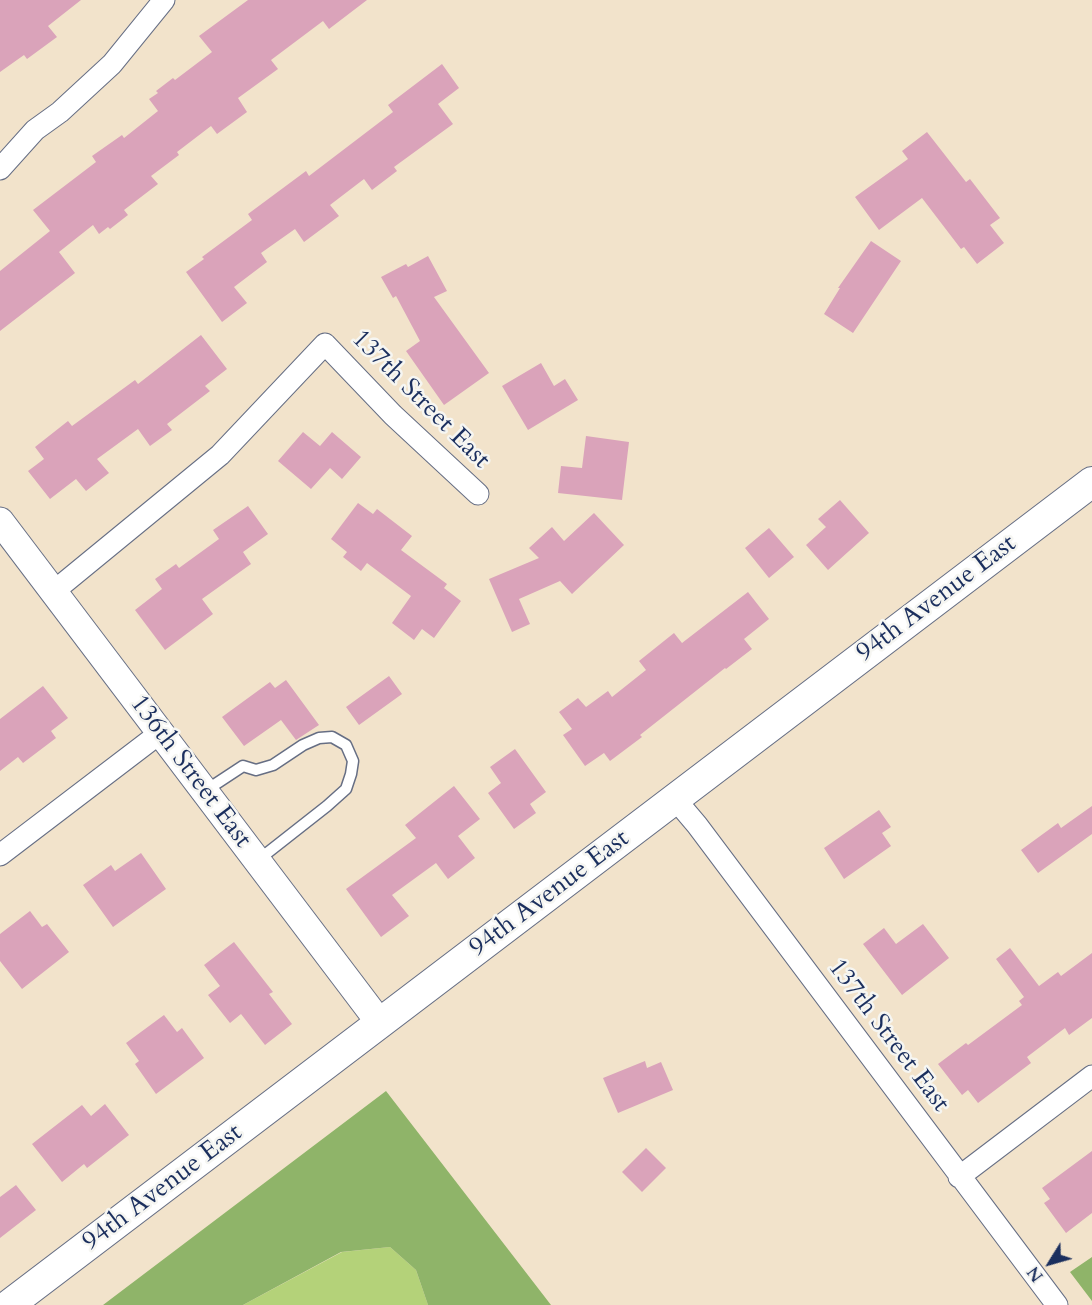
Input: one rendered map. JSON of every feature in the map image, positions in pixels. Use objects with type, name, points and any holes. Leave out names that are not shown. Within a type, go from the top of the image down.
[{"type":"main road","name":"94th Avenue East","points":[[9,1305],[1092,482]]},
{"type":"street","points":[[0,169],[34,130],[78,97],[112,64],[164,0]]},
{"type":"street","name":"137th Street East","points":[[53,592],[220,455],[325,344],[393,415],[478,494]]},
{"type":"street","name":"136th Street East","points":[[0,521],[380,1023]]},
{"type":"street","points":[[0,855],[160,733]]},
{"type":"street","name":"137th Street East","points":[[675,799],[697,825],[1057,1305]]},
{"type":"street","points":[[959,1177],[1092,1076]]},
{"type":"lane","points":[[204,792],[243,766],[256,771],[273,765],[303,745],[319,738],[332,737],[346,745],[353,761],[346,789],[256,861]]},
{"type":"green space","points":[[386,1091],[551,1305],[428,1305],[416,1270],[390,1247],[341,1252],[243,1305],[103,1305]]},
{"type":"green space","points":[[390,1247],[416,1270],[428,1305],[243,1305],[342,1252]]},
{"type":"green space","points":[[1092,1257],[1092,1301],[1070,1272]]},
{"type":"building","points":[[0,0],[81,0],[48,26],[57,37],[27,59],[24,55],[0,72]]},
{"type":"building","points":[[248,0],[367,0],[329,29],[323,21],[271,60],[278,69],[238,98],[247,112],[217,134],[211,126],[177,152],[179,155],[151,176],[158,184],[124,210],[128,215],[110,229],[108,227],[99,234],[93,225],[59,252],[75,273],[0,331],[0,271],[50,231],[33,210],[96,162],[92,156],[122,135],[124,138],[158,111],[149,99],[158,93],[156,91],[173,78],[175,80],[212,52],[199,36]]},
{"type":"building","points":[[442,64],[459,88],[438,104],[453,124],[394,167],[397,171],[372,190],[364,179],[330,205],[339,216],[304,242],[295,229],[261,253],[267,262],[234,287],[247,303],[222,322],[186,272],[204,259],[202,257],[252,220],[248,214],[306,171],[309,176],[393,112],[388,105]]},
{"type":"building","points":[[927,132],[966,182],[970,179],[1000,218],[990,225],[1004,243],[977,264],[964,247],[961,249],[922,198],[879,230],[855,197],[908,159],[902,151]]},
{"type":"building","points":[[871,241],[901,261],[853,333],[824,314],[840,288],[838,288]]},
{"type":"building","points":[[428,256],[447,291],[434,297],[489,373],[444,405],[406,351],[420,341],[396,296],[393,298],[381,277],[406,264],[408,267]]},
{"type":"building","points":[[201,335],[227,369],[205,386],[210,391],[167,424],[172,430],[150,446],[138,429],[97,459],[109,473],[86,491],[76,479],[50,499],[28,471],[44,459],[35,447],[68,421],[72,426],[135,380],[138,384]]},
{"type":"building","points":[[541,363],[554,386],[565,379],[578,400],[528,430],[502,386]]},
{"type":"building","points":[[303,432],[320,446],[332,432],[361,457],[342,479],[330,468],[311,489],[278,461]]},
{"type":"building","points":[[586,436],[629,442],[622,500],[558,493],[561,466],[582,468]]},
{"type":"building","points":[[840,500],[869,533],[828,570],[806,545],[826,527],[818,519]]},
{"type":"building","points":[[358,503],[373,514],[377,509],[412,536],[401,550],[447,584],[444,588],[461,601],[434,638],[422,629],[414,640],[392,623],[411,596],[367,563],[361,571],[343,557],[347,552],[331,539]]},
{"type":"building","points":[[248,506],[268,534],[243,552],[251,564],[202,599],[213,614],[165,650],[135,610],[162,589],[155,579],[176,564],[179,568],[219,539],[213,530]]},
{"type":"building","points":[[594,513],[624,545],[572,594],[560,581],[519,599],[530,624],[512,632],[489,579],[539,558],[529,548],[552,527],[564,541]]},
{"type":"building","points":[[769,528],[794,557],[769,578],[745,548]]},
{"type":"building","points":[[748,592],[769,619],[744,639],[752,649],[640,735],[642,737],[610,761],[604,753],[585,766],[563,735],[572,729],[559,712],[578,698],[586,707],[608,691],[612,697],[646,670],[639,661],[674,633],[682,643]]},
{"type":"building","points":[[389,676],[402,694],[359,725],[346,707]]},
{"type":"building","points":[[286,680],[319,725],[296,740],[281,720],[244,746],[222,717],[270,682],[275,688]]},
{"type":"building","points":[[43,686],[68,718],[51,731],[56,738],[23,763],[18,757],[0,771],[0,719]]},
{"type":"building","points":[[515,749],[546,792],[530,804],[536,813],[514,829],[488,793],[501,783],[490,767]]},
{"type":"building","points":[[454,786],[480,819],[458,836],[475,858],[448,879],[436,863],[392,895],[409,916],[381,937],[346,889],[416,838],[405,825]]},
{"type":"building","points":[[1092,806],[1092,834],[1038,873],[1021,850],[1058,823],[1061,828]]},
{"type":"building","points":[[879,810],[891,827],[882,833],[891,846],[844,879],[824,848]]},
{"type":"building","points":[[141,853],[166,889],[113,927],[83,885],[111,865],[115,871]]},
{"type":"building","points":[[30,911],[42,927],[47,924],[69,952],[22,989],[0,961],[0,934]]},
{"type":"building","points":[[923,924],[949,958],[902,995],[863,944],[884,928],[896,944]]},
{"type":"building","points":[[234,942],[273,992],[269,994],[292,1024],[265,1045],[241,1014],[230,1023],[208,995],[220,986],[204,965]]},
{"type":"building","points":[[1010,948],[1039,986],[1058,972],[1061,976],[1092,953],[1092,1018],[1069,1035],[1065,1028],[1027,1057],[1031,1063],[978,1103],[968,1090],[962,1095],[938,1064],[1022,1005],[1019,1001],[1024,997],[996,959]]},
{"type":"building","points":[[164,1015],[177,1032],[182,1028],[204,1058],[156,1094],[135,1064],[139,1061],[126,1043]]},
{"type":"building","points":[[645,1061],[647,1068],[661,1062],[673,1090],[618,1113],[603,1078]]},
{"type":"building","points":[[105,1104],[129,1135],[87,1168],[84,1164],[62,1182],[32,1144],[82,1105],[91,1116]]},
{"type":"building","points":[[646,1148],[666,1168],[642,1192],[622,1172]]},
{"type":"building","points":[[1092,1151],[1092,1213],[1066,1233],[1044,1203],[1050,1199],[1042,1188]]},
{"type":"building","points":[[16,1185],[36,1210],[0,1238],[0,1197]]}]
